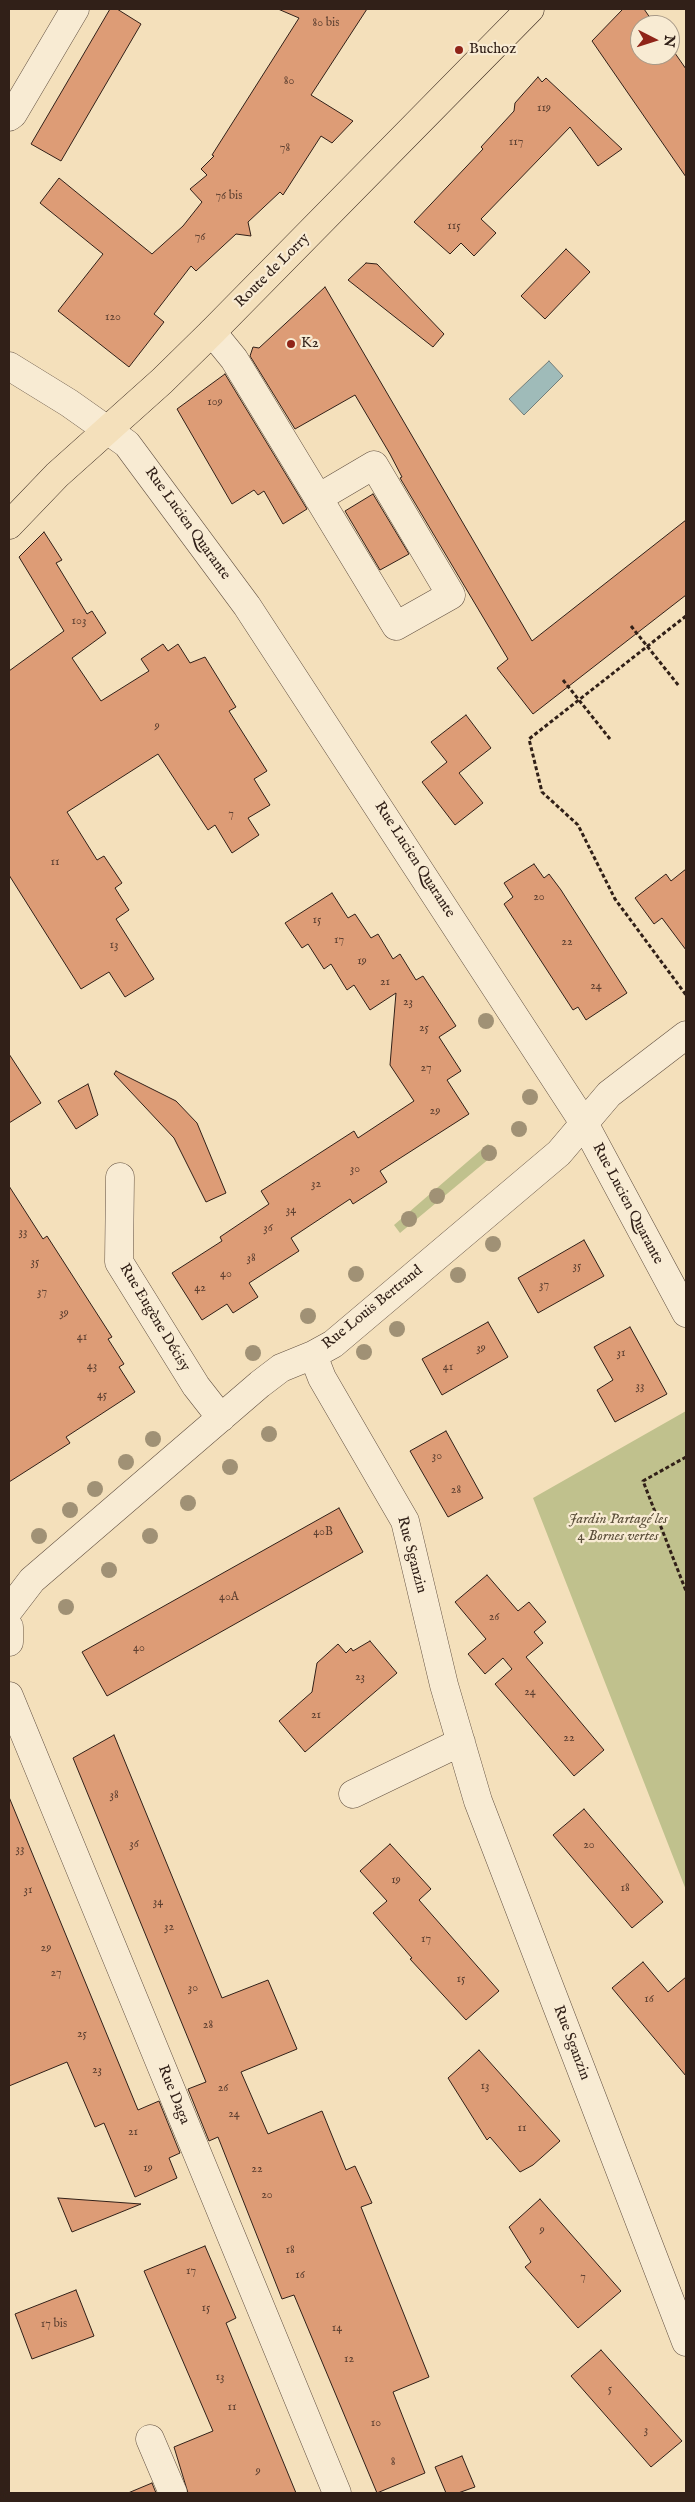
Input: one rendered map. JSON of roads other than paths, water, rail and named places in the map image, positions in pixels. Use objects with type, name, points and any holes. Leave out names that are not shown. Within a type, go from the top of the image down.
[{"type":"main road","name":"Route de Lorry","points":[[9,525],[57,475],[212,332],[530,9]]},
{"type":"street","points":[[9,117],[13,114],[75,9]]},
{"type":"street","points":[[212,332],[234,359],[318,498],[396,626],[451,595],[374,465],[318,498]]},
{"type":"street","name":"Rue Lucien Quarante","points":[[9,366],[108,429],[127,444],[247,606],[584,1123],[686,1313]]},
{"type":"street","name":"Rue Louis Bertrand","points":[[9,1610],[32,1580],[221,1418],[281,1368],[313,1355],[333,1344],[559,1152],[610,1094],[686,1035]]},
{"type":"street","name":"Rue Eugène Décisy","points":[[120,1177],[119,1262],[196,1386],[221,1418]]},
{"type":"street","name":"Rue Sganzin","points":[[313,1355],[322,1378],[405,1521],[444,1685],[478,1801],[686,2342]]},
{"type":"street","points":[[9,1627],[9,1642]]},
{"type":"street","name":"Rue Daga","points":[[9,1696],[337,2493]]},
{"type":"street","points":[[353,1794],[461,1742]]},
{"type":"street","points":[[150,2439],[173,2493]]},
{"type":"water","points":[[549,361],[563,376],[524,415],[509,399]]},
{"type":"place","name":"Buchoz","points":[[459,50]]},
{"type":"place","name":"K2","points":[[291,344]]},
{"type":"park label","name":"Jardin Partagé les 4 Bornes vertes","points":[[618,1528]]}]
